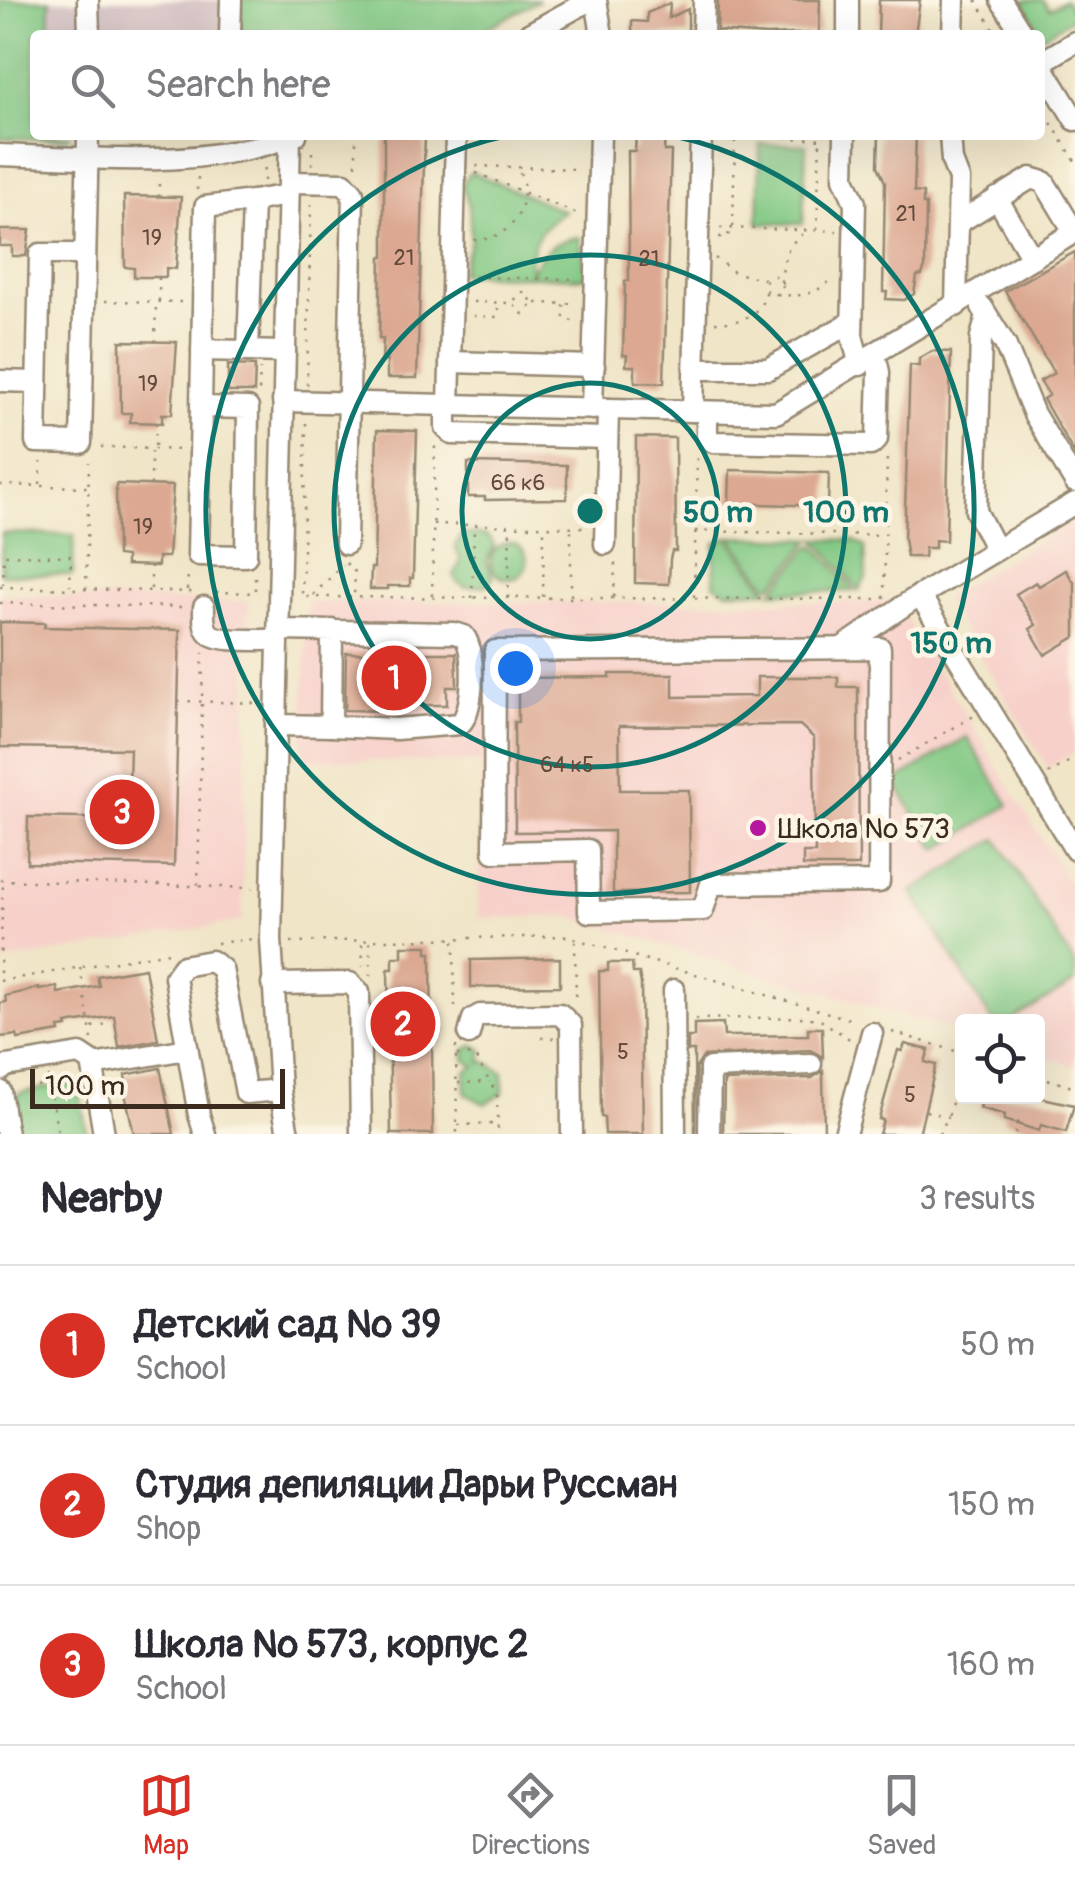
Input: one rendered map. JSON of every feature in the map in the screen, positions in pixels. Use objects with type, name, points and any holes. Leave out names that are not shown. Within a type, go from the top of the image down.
[{"type":"street","points":[[88,0],[89,30]]},
{"type":"street","points":[[230,0],[230,30]]},
{"type":"street","points":[[536,30],[593,0],[599,30]]},
{"type":"street","points":[[703,30],[704,0]]},
{"type":"street","points":[[848,0],[848,30]]},
{"type":"street","points":[[953,30],[954,0]]},
{"type":"street","points":[[1001,0],[1020,30]]},
{"type":"street","points":[[1045,60],[1075,42]]},
{"type":"street","points":[[1045,71],[1075,120]]},
{"type":"street","points":[[85,254],[40,254],[36,442],[80,443],[88,158],[88,140]]},
{"type":"street","points":[[0,156],[168,158],[218,154],[289,140]]},
{"type":"street","points":[[288,1134],[280,1090],[272,984],[272,888],[288,188],[299,140]]},
{"type":"street","points":[[456,140],[446,428],[452,434],[607,438]]},
{"type":"street","points":[[600,140],[594,366],[607,438],[605,536]]},
{"type":"street","points":[[700,140],[694,369],[707,436],[713,442],[871,445],[877,439],[879,372],[854,350],[855,203],[844,178],[845,140]]},
{"type":"street","points":[[950,140],[959,179],[958,223],[965,300],[987,316],[1005,344],[1034,414],[1075,482]]},
{"type":"street","points":[[201,407],[248,408],[306,402],[784,411],[1075,232],[1038,178],[1031,178],[958,223]]},
{"type":"street","points":[[248,408],[246,556],[198,555],[205,208],[253,200],[312,182],[350,186],[353,192],[346,544]]},
{"type":"street","points":[[998,198],[1032,258]]},
{"type":"street","points":[[248,351],[253,200]]},
{"type":"street","points":[[987,316],[981,337],[976,512],[996,550]]},
{"type":"street","points":[[694,369],[768,368],[852,322]]},
{"type":"street","points":[[202,350],[284,352]]},
{"type":"street","points":[[450,362],[594,366]]},
{"type":"street","points":[[0,381],[37,382]]},
{"type":"street","points":[[843,648],[920,595],[1075,503]]},
{"type":"street","points":[[920,595],[1075,850]]},
{"type":"street","points":[[204,608],[209,633],[220,638],[332,630],[454,633],[468,640],[470,708],[460,724],[396,729],[276,725]]},
{"type":"street","points":[[331,726],[332,630]]},
{"type":"street","points":[[843,648],[880,648],[880,882],[711,884],[703,910],[590,912],[588,850],[494,852],[495,651],[843,648]]},
{"type":"street","points":[[206,1134],[199,1115],[175,977],[183,966],[211,961],[222,969],[243,1088],[252,1095],[280,1090]]},
{"type":"street","points":[[272,984],[356,986],[361,1134]]},
{"type":"street","points":[[674,990],[675,1134]]},
{"type":"street","points":[[469,1034],[473,1019],[480,1016],[560,1014],[567,1018],[571,1025],[572,1134]]},
{"type":"street","points":[[844,1134],[872,1034]]},
{"type":"street","points":[[0,1070],[80,1054],[90,1060],[188,1049]]},
{"type":"street","points":[[90,1060],[104,1134]]},
{"type":"street","points":[[709,1134],[710,1068],[811,1064]]},
{"type":"street","points":[[0,1091],[8,1134]]},
{"type":"path","points":[[976,0],[994,30]]},
{"type":"path","points":[[1045,112],[1075,162]]},
{"type":"path","points":[[300,140],[312,182],[302,597],[895,599]]},
{"type":"path","points":[[350,186],[356,168],[356,140]]},
{"type":"path","points":[[733,228],[735,140]]},
{"type":"path","points":[[817,230],[820,140]]},
{"type":"path","points":[[458,166],[599,169]]},
{"type":"path","points":[[458,166],[598,222]]},
{"type":"path","points":[[453,235],[466,240],[494,238],[516,221],[525,195],[518,168]]},
{"type":"path","points":[[158,196],[159,179]]},
{"type":"path","points":[[698,227],[854,231]]},
{"type":"path","points":[[781,282],[787,249],[810,230]]},
{"type":"path","points":[[715,257],[735,273],[768,280]]},
{"type":"path","points":[[776,294],[785,286],[774,274],[763,285],[774,296],[804,296],[816,292],[844,266],[854,263]]},
{"type":"path","points":[[452,276],[596,280]]},
{"type":"path","points":[[155,342],[160,277]]},
{"type":"path","points":[[512,303],[523,292],[524,278]]},
{"type":"path","points":[[696,318],[739,322],[758,309],[767,290]]},
{"type":"path","points":[[523,292],[534,303],[564,304],[595,313]]},
{"type":"path","points":[[84,300],[203,302]]},
{"type":"path","points":[[451,308],[498,317],[498,302]]},
{"type":"path","points":[[451,308],[512,303],[522,314],[534,303]]},
{"type":"path","points":[[564,304],[564,320],[595,313]]},
{"type":"path","points":[[150,485],[156,422]]},
{"type":"path","points":[[694,598],[697,440]]},
{"type":"path","points":[[40,486],[41,442]]},
{"type":"path","points":[[432,598],[435,442]]},
{"type":"path","points":[[80,443],[93,447],[200,450]]},
{"type":"path","points":[[884,599],[888,456]]},
{"type":"path","points":[[0,484],[88,487]]},
{"type":"path","points":[[434,524],[571,527],[605,536]]},
{"type":"path","points":[[472,598],[474,525]]},
{"type":"path","points":[[508,598],[510,526]]},
{"type":"path","points":[[543,598],[544,527]]},
{"type":"path","points":[[571,527],[571,598]]},
{"type":"path","points":[[695,531],[886,535]]},
{"type":"path","points":[[70,589],[70,556],[4,555],[2,587],[70,589],[151,591],[255,592]]},
{"type":"path","points":[[311,597],[346,562],[355,572],[354,598]]},
{"type":"path","points":[[151,566],[151,591]]},
{"type":"path","points":[[0,602],[204,608]]},
{"type":"path","points":[[198,886],[204,650],[209,633]]},
{"type":"path","points":[[178,701],[276,704]]},
{"type":"path","points":[[880,770],[978,714]]},
{"type":"path","points":[[1047,774],[1075,758]]},
{"type":"path","points":[[0,973],[1,880],[272,888]]},
{"type":"path","points":[[292,942],[565,936],[816,1010],[872,1034]]},
{"type":"path","points":[[211,944],[246,938]]},
{"type":"path","points":[[454,939],[454,962]]},
{"type":"path","points":[[575,939],[576,981]]},
{"type":"path","points":[[356,986],[363,973],[362,942]]},
{"type":"path","points":[[356,986],[370,976],[370,942]]},
{"type":"path","points":[[0,981],[176,950]]},
{"type":"path","points":[[80,967],[88,1010]]},
{"type":"path","points":[[815,1018],[816,1010]]},
{"type":"path","points":[[88,1016],[93,1043],[90,1060]]},
{"type":"path","points":[[674,1019],[815,1018],[955,1052]]},
{"type":"path","points":[[90,1027],[112,1023]]},
{"type":"path","points":[[456,1055],[474,1055],[497,1094],[498,1134]]},
{"type":"path","points":[[1045,1078],[1075,1088]]},
{"type":"path","points":[[456,1083],[490,1082]]},
{"type":"path","points":[[38,1086],[50,1085],[58,1134]]},
{"type":"path","points":[[940,1134],[955,1092]]},
{"type":"path","points":[[926,1111],[948,1118]]},
{"type":"path","points":[[1015,1134],[1019,1119]]},
{"type":"path","points":[[456,1125],[498,1124]]},
{"type":"shaded area","points":[[50,0],[241,0],[241,30],[49,30]]},
{"type":"shaded area","points":[[1075,519],[1075,752],[1048,768],[944,598]]},
{"type":"shaded area","points":[[0,595],[249,602],[242,921],[0,962]]},
{"type":"shaded area","name":"Школа № 573","points":[[307,602],[896,602],[1075,893],[1075,1066],[1045,1057],[1045,1014],[955,1014],[955,1031],[567,916],[478,918],[482,763],[302,759]]},
{"type":"green space","points":[[0,0],[50,0],[49,30],[30,30],[30,138],[0,138]]},
{"type":"green space","points":[[241,0],[540,0],[483,30],[241,30]]},
{"type":"green space","points":[[1043,0],[1049,9],[1065,0],[1075,16],[1045,35],[1022,1]]},
{"type":"green space","points":[[760,144],[806,145],[803,224],[758,223]]},
{"type":"green space","points":[[471,172],[564,211],[537,237],[531,254],[531,273],[549,248],[579,237],[588,278],[460,274],[471,240],[463,182]]},
{"type":"green space","points":[[2,533],[74,535],[73,575],[1,574]]},
{"type":"green space","points":[[467,534],[483,535],[492,541],[494,546],[487,561],[493,577],[488,585],[465,587],[456,581],[454,576],[461,561],[455,546]]},
{"type":"green space","points":[[727,537],[768,591],[726,591],[714,584],[715,544]]},
{"type":"green space","points":[[731,537],[812,539],[773,585],[767,585]]},
{"type":"green space","points":[[816,539],[853,540],[865,547],[866,578],[859,590]]},
{"type":"green space","points":[[509,543],[522,548],[527,561],[522,574],[509,579],[496,574],[491,561],[496,548]]},
{"type":"green space","points":[[811,546],[816,546],[855,591],[772,592]]},
{"type":"green space","points":[[967,737],[1009,805],[937,850],[894,782]]},
{"type":"green space","points":[[997,839],[1075,965],[1075,982],[1022,1014],[988,1014],[912,892]]},
{"type":"green space","points":[[474,1045],[483,1050],[481,1063],[503,1072],[503,1093],[485,1104],[466,1094],[465,1072],[475,1066],[465,1060],[465,1050]]},
{"type":"green space","points":[[71,1085],[80,1095],[87,1134],[19,1134],[15,1106],[19,1093]]},
{"type":"building","points":[[718,0],[820,0],[819,30],[717,30]]},
{"type":"building","points":[[879,0],[920,0],[916,30],[878,30]]},
{"type":"building","points":[[670,3],[669,18],[688,9],[688,30],[632,30],[632,21],[647,22],[647,13]]},
{"type":"building","points":[[384,140],[425,140],[417,378],[387,378],[387,361],[382,360],[383,339],[379,339]]},
{"type":"building","points":[[636,140],[665,140],[664,151],[671,151],[664,383],[635,382],[635,366],[626,366],[627,355],[623,355],[625,281],[629,281],[628,151],[635,151]]},
{"type":"building","points":[[879,140],[916,140],[914,192],[923,193],[926,204],[925,267],[922,275],[917,276],[914,294],[904,300],[886,299],[887,292],[883,292],[885,182],[878,166]]},
{"type":"building","points":[[124,196],[181,197],[176,269],[166,268],[166,277],[134,277],[134,268],[125,267]]},
{"type":"building","points":[[0,230],[30,230],[26,256],[12,256],[12,246],[0,246]]},
{"type":"building","points":[[1075,252],[1075,455],[1043,399],[1049,395],[1040,381],[1054,373],[1005,291]]},
{"type":"building","points":[[120,341],[177,342],[172,414],[162,414],[162,423],[130,422],[131,413],[121,413]]},
{"type":"building","points":[[932,351],[951,352],[946,541],[935,540],[935,548],[925,548],[924,557],[907,557],[904,539],[910,365],[919,366],[919,359]]},
{"type":"building","points":[[228,365],[255,366],[254,392],[228,392]]},
{"type":"building","points":[[377,430],[417,431],[410,586],[370,589],[374,568]]},
{"type":"building","points":[[636,437],[675,438],[676,551],[672,551],[670,559],[669,584],[635,583]]},
{"type":"building","points":[[468,463],[567,465],[567,499],[468,497]]},
{"type":"building","points":[[730,470],[829,473],[828,506],[729,503]]},
{"type":"building","points":[[116,484],[173,486],[168,557],[158,557],[158,566],[126,565],[126,557],[117,556]]},
{"type":"building","points":[[1066,570],[1075,584],[1075,637],[1045,655],[1030,629],[1036,625],[1016,594]]},
{"type":"building","points":[[0,622],[45,623],[44,627],[180,630],[174,866],[27,863],[28,817],[128,819],[130,749],[0,747]]},
{"type":"building","points":[[346,653],[456,653],[457,687],[447,687],[447,705],[389,705],[389,711],[345,710]]},
{"type":"building","points":[[673,674],[673,697],[757,696],[757,677],[838,677],[838,687],[858,687],[859,866],[803,866],[803,853],[815,853],[814,738],[800,725],[619,726],[620,790],[689,790],[690,892],[613,893],[613,831],[515,832],[514,722],[518,722],[518,678]]},
{"type":"building","points":[[402,946],[427,946],[427,953],[431,953],[433,1134],[391,1134],[388,969],[393,969],[393,957],[402,957]]},
{"type":"building","points":[[560,958],[560,986],[471,987],[471,960]]},
{"type":"building","points":[[608,963],[632,963],[633,973],[639,973],[643,1134],[605,1134],[601,1117],[599,971],[608,971]]},
{"type":"building","points":[[145,968],[158,1040],[119,1047],[114,1016],[66,1024],[67,1027],[59,1028],[60,1032],[18,1039],[17,1035],[0,1037],[0,1003],[6,1002],[5,996],[39,988],[57,987],[58,993],[99,986],[97,976]]},
{"type":"building","points":[[723,1023],[724,1036],[808,1035],[808,1028],[822,1028],[823,1057],[810,1050],[704,1056],[696,1068],[695,1134],[694,1051],[688,1051],[688,1037],[694,1037],[694,1024]]},
{"type":"building","points":[[905,1044],[929,1050],[925,1062],[936,1065],[919,1134],[879,1134],[883,1120],[879,1119],[898,1050],[902,1051]]},
{"type":"building","points":[[160,1068],[174,1134],[134,1134],[123,1084],[125,1075]]},
{"type":"building","points":[[823,1071],[824,1134],[723,1134],[724,1081],[812,1078]]},
{"type":"building","points":[[1045,1098],[1074,1105],[1066,1132],[1041,1125],[1039,1131],[980,1108],[981,1104],[1045,1104]]},
{"type":"place","name":"Детский сад № 39","points":[[394,678]]},
{"type":"place","name":"Школа № 573, корпус 2","points":[[122,812]]},
{"type":"place","name":"Школа № 573","points":[[758,828]]},
{"type":"place","name":"Студия депиляции Дарьи Руссман","points":[[403,1024]]}]
